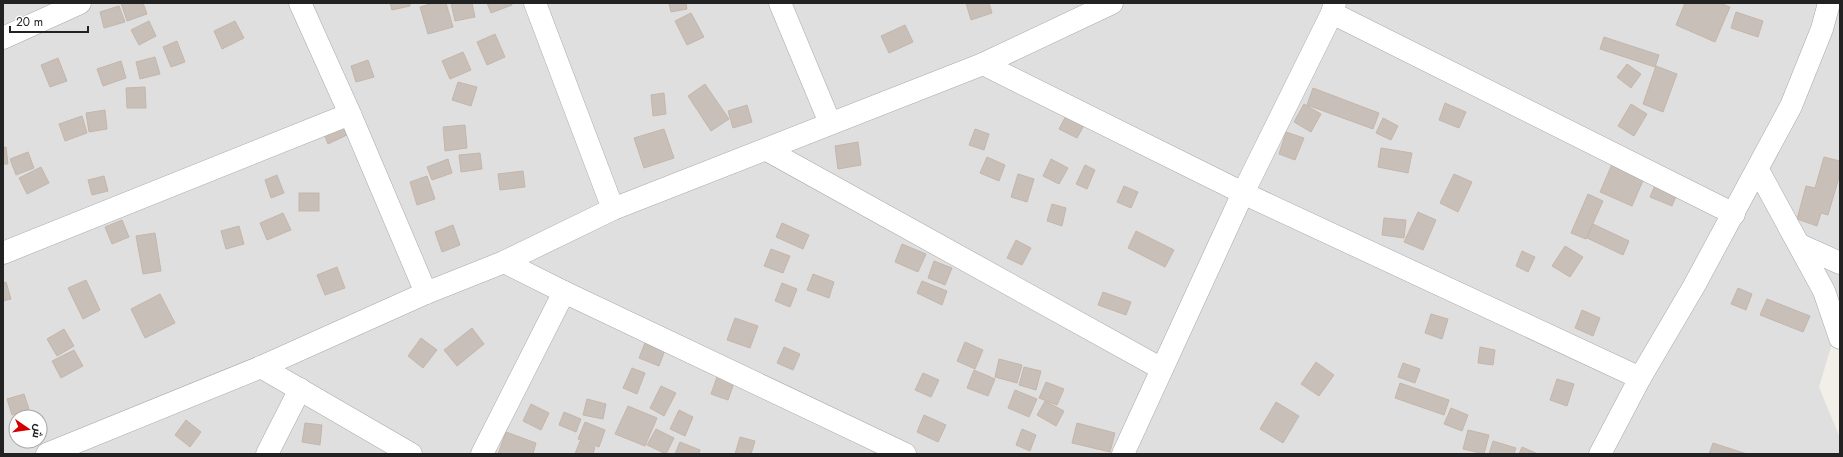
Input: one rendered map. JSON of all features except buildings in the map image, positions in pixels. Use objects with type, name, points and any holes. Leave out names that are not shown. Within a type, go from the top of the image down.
[{"type":"street","points":[[3,38],[80,3]]},
{"type":"street","points":[[300,3],[350,114],[426,293]]},
{"type":"street","points":[[535,3],[613,209]]},
{"type":"street","points":[[780,3],[830,124]]},
{"type":"street","points":[[47,454],[261,367],[426,293],[504,262],[613,209],[767,150],[983,64],[1112,3]]},
{"type":"street","points":[[1600,454],[1640,378],[1734,214],[1791,106],[1822,29],[1829,3]]},
{"type":"street","points":[[1123,454],[1243,193],[1334,8],[1734,214]]},
{"type":"street","points":[[983,64],[1243,193],[1640,378]]},
{"type":"street","points":[[3,253],[350,114]]},
{"type":"street","points":[[767,150],[1162,369]]},
{"type":"street","points":[[1758,170],[1824,291],[1840,338]]},
{"type":"street","points":[[1800,245],[1840,263]]},
{"type":"street","points":[[504,262],[905,454]]},
{"type":"street","points":[[482,454],[564,292]]},
{"type":"street","points":[[261,367],[300,388],[411,454]]},
{"type":"street","points":[[267,454],[300,388]]},
{"type":"shaded area","points":[[3,3],[1840,3],[1840,317],[1819,387],[1840,438],[1840,454],[3,454]]}]
